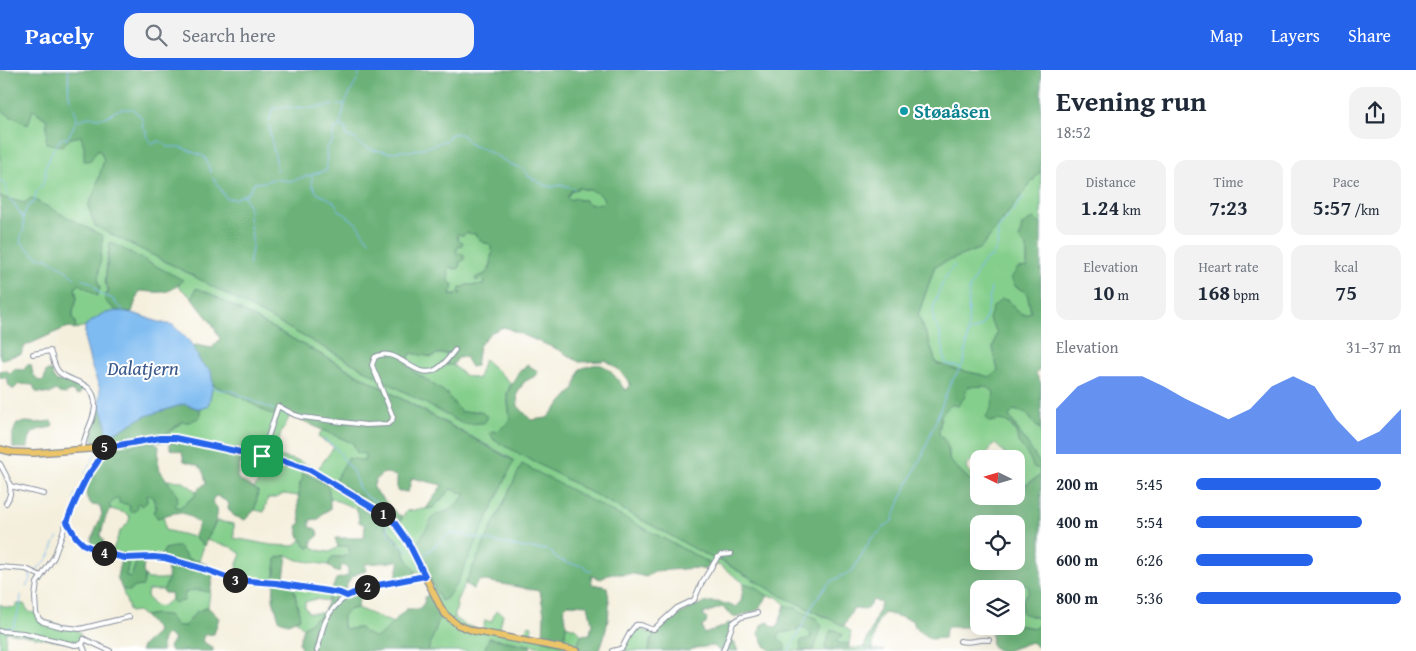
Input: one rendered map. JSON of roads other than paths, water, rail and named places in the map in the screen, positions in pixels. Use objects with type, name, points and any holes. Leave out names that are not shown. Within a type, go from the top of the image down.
[{"type":"main road","points":[[0,450],[34,453],[102,448],[160,438],[175,438],[290,463],[304,468],[387,517],[403,534],[441,608],[454,623],[463,628],[490,635],[577,651]]},
{"type":"street","points":[[33,354],[48,350],[51,352],[58,371],[84,384],[94,397],[94,412],[84,440],[83,449]]},
{"type":"street","points":[[262,456],[278,406],[296,415],[311,419],[366,425],[388,424],[392,421],[393,417],[372,365],[375,357],[380,355],[395,357],[420,371],[426,372],[440,367],[456,350]]},
{"type":"street","points":[[102,448],[101,456],[72,507],[54,557],[36,586],[36,613],[43,622],[80,629],[129,617]]},
{"type":"street","points":[[0,464],[8,477],[10,486],[9,500],[6,503]]},
{"type":"street","points":[[10,486],[44,494]]},
{"type":"street","points":[[67,522],[76,537],[83,544],[101,552],[125,558],[165,558],[235,580],[286,584],[340,593],[347,596]]},
{"type":"street","points":[[612,651],[622,648],[636,625],[640,624],[648,629],[654,629],[678,607],[692,601],[716,558],[721,555],[731,554]]},
{"type":"street","points":[[0,567],[26,569],[41,576]]},
{"type":"street","points":[[317,651],[327,617],[336,605],[347,596],[368,587],[425,576]]},
{"type":"street","points":[[723,651],[736,619],[758,613]]},
{"type":"street","points":[[80,629],[84,639],[110,651]]},
{"type":"street","points":[[0,630],[75,645],[82,644]]},
{"type":"street","points":[[84,639],[82,644],[85,651]]},
{"type":"street","points":[[960,641],[968,643],[983,639],[989,640]]},
{"type":"water","name":"Dalatjern","points":[[117,311],[173,325],[190,342],[201,363],[211,371],[213,385],[208,406],[200,409],[184,404],[143,417],[122,429],[107,434],[105,418],[99,403],[100,389],[85,341],[85,326],[102,314]]},
{"type":"waterway","points":[[23,218],[27,207],[34,202],[37,190],[41,187],[46,176],[45,169],[53,150],[60,140],[63,138],[67,139],[77,120],[69,96],[68,70]]},
{"type":"waterway","points":[[213,178],[226,198],[235,199],[248,193],[254,183],[274,179],[291,181],[327,170],[326,147],[332,143],[334,129],[340,126],[345,103],[359,75],[359,70]]},
{"type":"waterway","points":[[338,105],[344,104]]},
{"type":"waterway","points":[[277,172],[270,131],[271,115],[274,108],[311,108],[334,105]]},
{"type":"waterway","points":[[78,120],[87,117],[102,118],[120,109],[133,109],[142,118],[143,129]]},
{"type":"waterway","points":[[340,126],[345,128],[347,136],[356,139],[358,143],[372,150],[389,153],[412,151],[434,145],[449,139],[449,135],[457,133],[462,135],[471,145],[483,149],[511,165],[520,167],[528,176],[544,185],[570,187]]},
{"type":"waterway","points":[[146,130],[146,136],[150,143],[153,144],[160,141],[168,147],[180,147],[205,157],[211,173]]},
{"type":"waterway","points":[[312,175],[312,185],[318,194],[334,202],[339,210],[355,222],[369,241]]},
{"type":"waterway","points":[[0,180],[6,185],[9,198],[23,218],[24,229],[21,242],[40,258],[48,258],[75,278]]},
{"type":"waterway","points":[[244,195],[249,206],[252,237],[249,265]]},
{"type":"waterway","points":[[789,651],[815,601],[827,585],[853,570],[871,539],[893,520],[900,500],[923,454],[950,384],[964,362],[968,334],[969,289],[980,266],[992,257],[997,247],[998,229],[1024,197]]},
{"type":"waterway","points":[[955,265],[940,288],[933,315],[940,333],[946,364],[960,367]]},
{"type":"waterway","points":[[80,279],[91,282],[100,294],[113,299],[122,308],[122,311]]},
{"type":"waterway","points":[[969,333],[982,326],[987,314],[991,288]]},
{"type":"waterway","points":[[212,388],[229,390],[274,410]]},
{"type":"waterway","points":[[279,412],[288,415]]},
{"type":"waterway","points":[[101,444],[107,434]]},
{"type":"waterway","points":[[323,439],[336,448],[353,472],[359,488],[366,496],[388,508],[389,512]]},
{"type":"waterway","points":[[85,473],[97,452]]},
{"type":"waterway","points":[[74,500],[76,493]]},
{"type":"waterway","points":[[388,522],[389,535],[409,551]]},
{"type":"waterway","points":[[420,554],[424,555],[452,533],[520,547],[548,550],[560,560],[585,566],[587,570],[592,571]]},
{"type":"waterway","points":[[35,571],[48,558],[58,537]]},
{"type":"waterway","points":[[26,586],[32,574]]},
{"type":"waterway","points":[[0,629],[13,627],[20,607],[21,595]]},
{"type":"place","name":"Støaåsen","points":[[904,111]]}]
